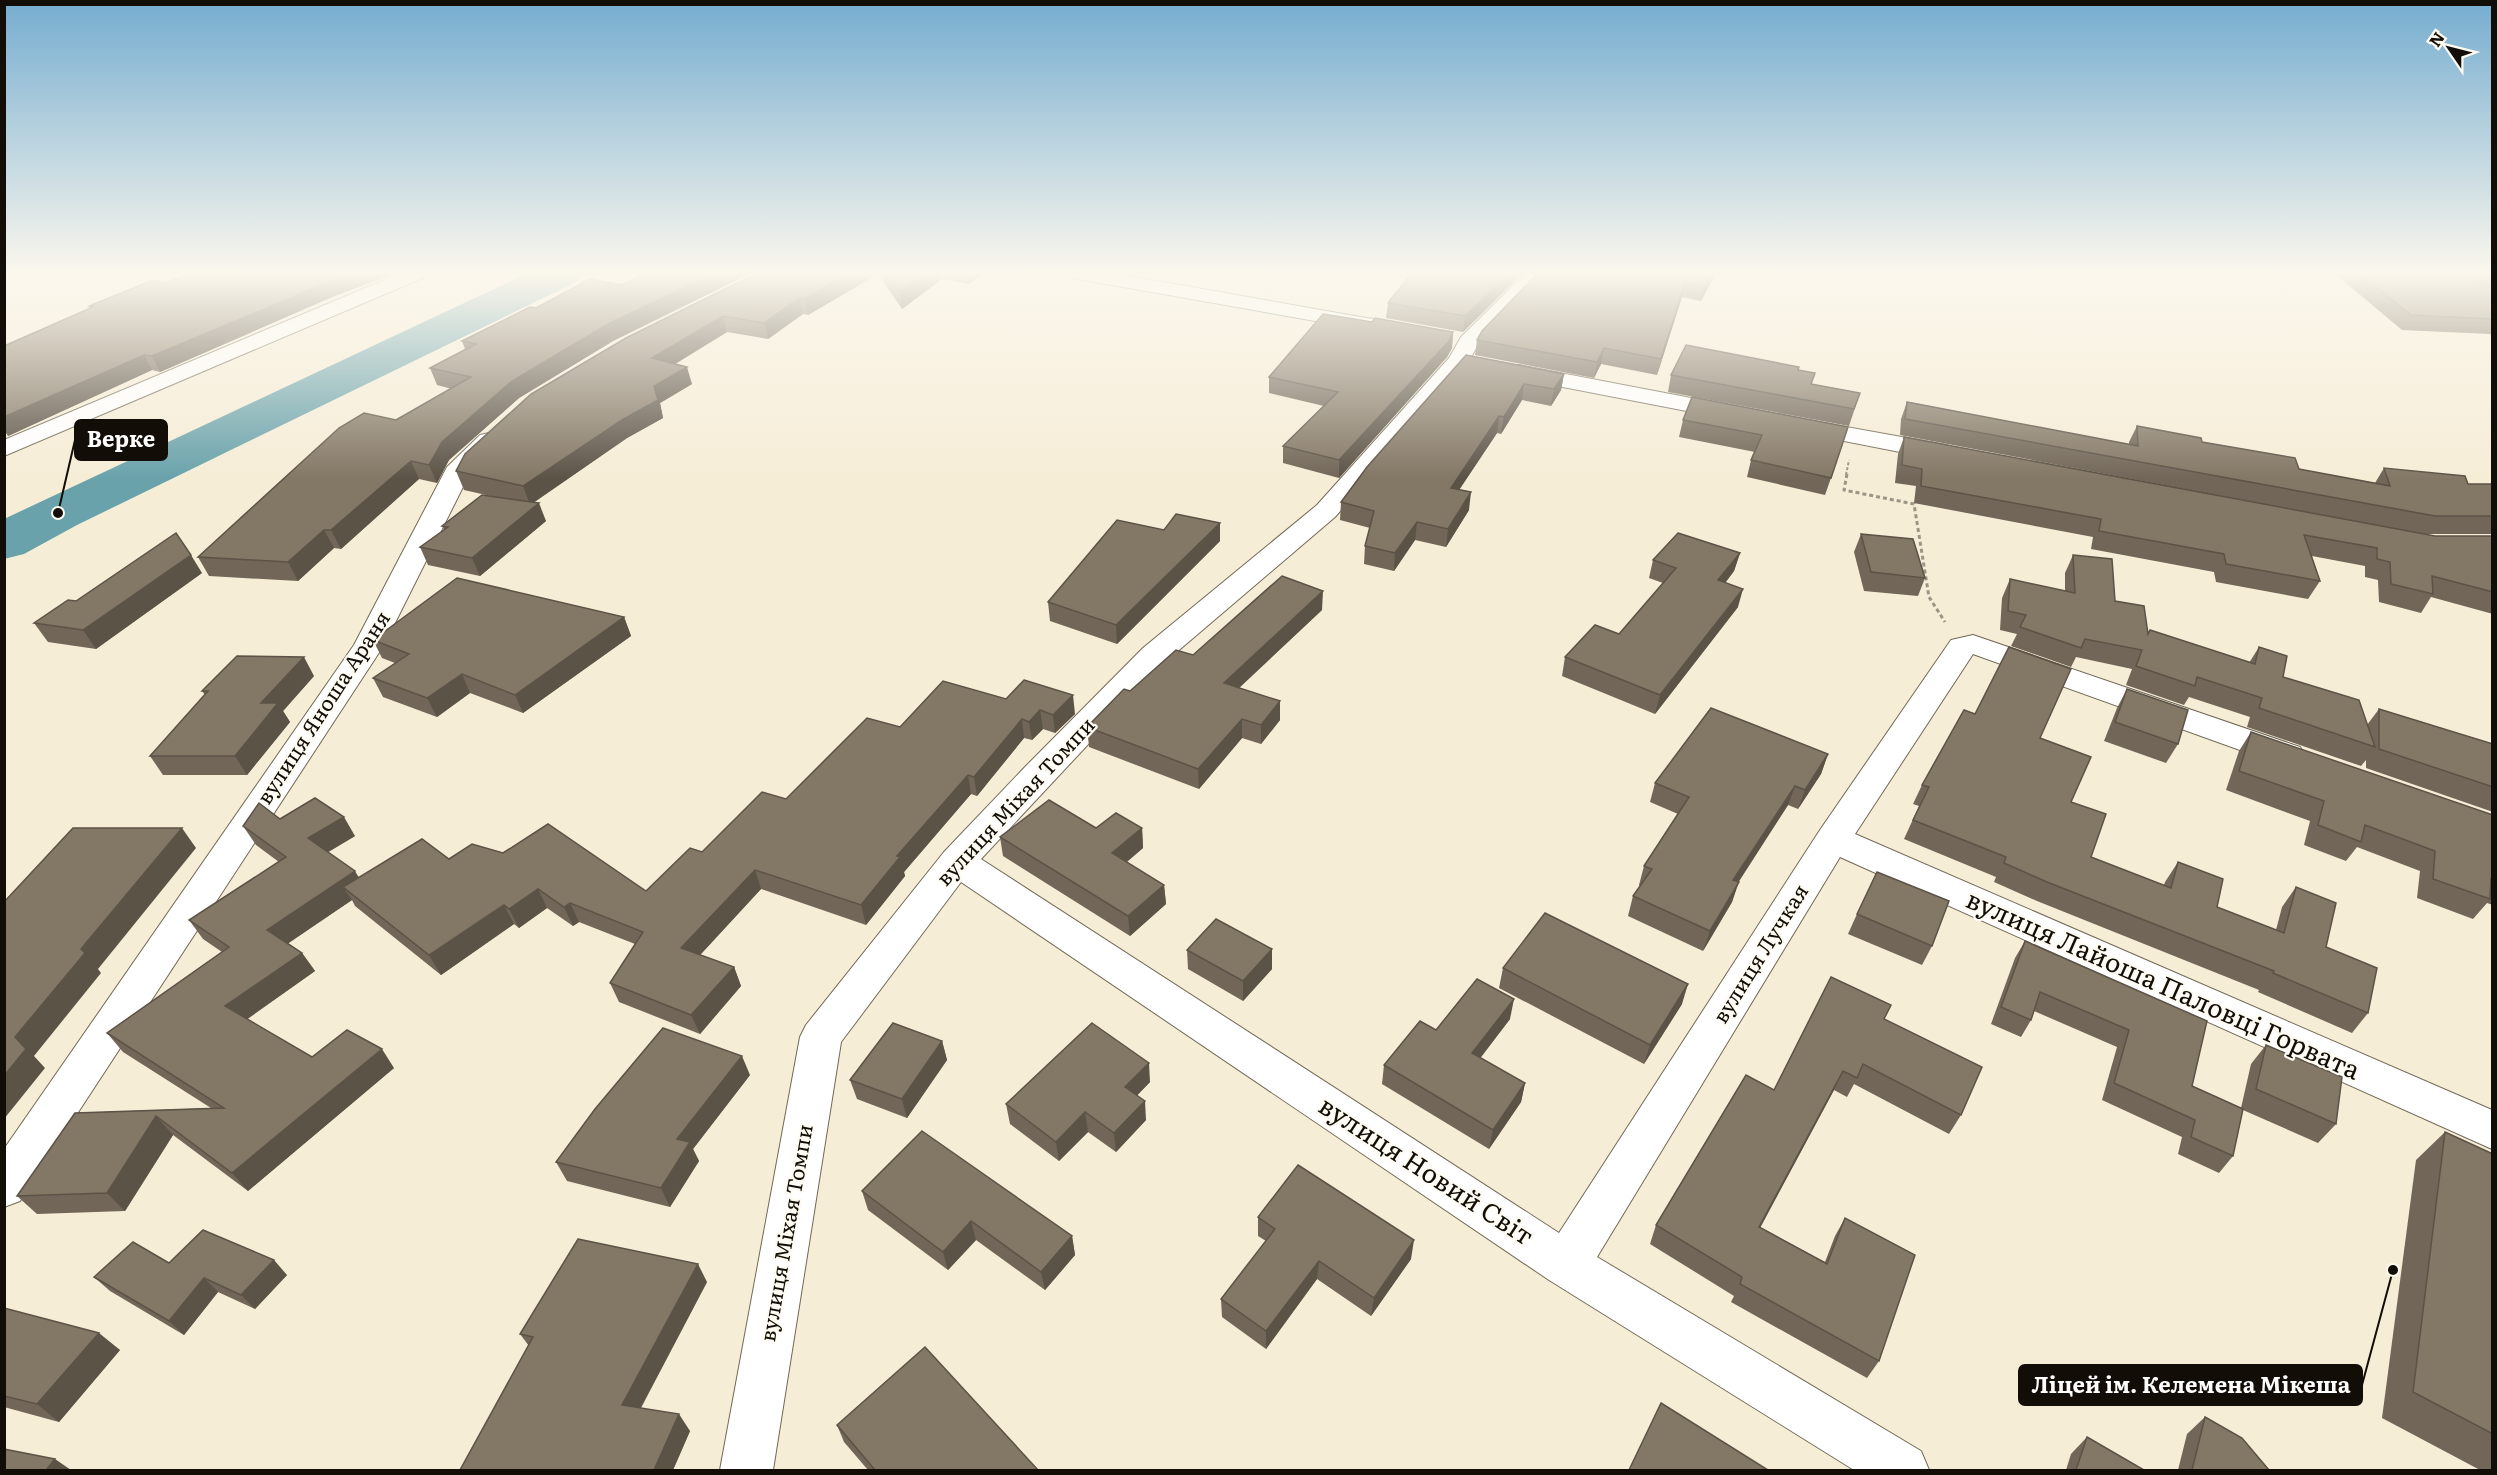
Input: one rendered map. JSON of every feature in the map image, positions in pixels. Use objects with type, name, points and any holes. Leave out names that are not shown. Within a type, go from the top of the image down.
[{"type":"street","points":[[4,450],[257,342]]},
{"type":"street","name":"вулиця Міхая Томпи","points":[[746,1470],[820,1036],[957,861],[1154,655],[1326,511],[1480,342]]},
{"type":"street","points":[[1469,355],[1772,420],[1970,458]]},
{"type":"street","name":"вулиця Яноша Араня","points":[[4,1187],[369,645],[460,467],[511,420]]},
{"type":"street","points":[[1962,647],[1973,644],[2312,763]]},
{"type":"street","name":"вулиця Лучкая","points":[[1566,1264],[1833,839],[1962,647]]},
{"type":"street","name":"вулиця Лайоша Паловці Горвата","points":[[1833,839],[2493,1130]]},
{"type":"street","name":"вулиця Новий Світ","points":[[957,861],[1566,1264],[1902,1470]]},
{"type":"path","points":[[1853,436],[1844,490],[1914,504],[1929,597],[1962,647]]},
{"type":"building","points":[[14,342],[186,342],[152,356],[144,355],[4,417],[4,346]]},
{"type":"building","points":[[466,342],[578,342],[512,381],[442,442],[429,465],[411,461],[331,530],[324,530],[288,562],[198,557],[339,428],[364,413],[396,420],[471,377],[430,368],[476,344]]},
{"type":"building","points":[[619,342],[679,342],[652,358],[687,367],[654,386],[658,400],[622,420],[523,486],[456,471],[465,454],[531,394]]},
{"type":"building","points":[[1299,342],[1448,342],[1339,460],[1283,446],[1338,392],[1269,377]]},
{"type":"building","points":[[1487,342],[1666,342],[1661,359],[1604,348],[1597,362]]},
{"type":"building","points":[[1686,345],[1799,367],[1798,370],[1815,373],[1811,384],[1860,393],[1854,409],[1671,375]]},
{"type":"building","points":[[1466,355],[1564,374],[1554,389],[1524,384],[1504,417],[1499,416],[1451,488],[1471,492],[1448,529],[1417,522],[1395,553],[1365,546],[1374,511],[1341,502],[1367,467]]},
{"type":"building","points":[[1692,397],[1848,427],[1831,478],[1751,460],[1762,435],[1683,420]]},
{"type":"building","points":[[1907,402],[2138,446],[2137,426],[2201,438],[2202,442],[2295,458],[2299,469],[2390,486],[2384,468],[2465,476],[2468,484],[2493,484],[2493,516],[2435,516],[1905,419]]},
{"type":"building","points":[[1904,437],[2435,536],[2493,536],[2493,592],[2432,576],[2433,594],[2391,584],[2390,562],[2377,559],[2377,548],[2304,535],[2320,581],[2226,564],[2224,554],[2099,531],[2101,519],[1921,486],[1922,469],[1902,465]]},
{"type":"building","points":[[482,495],[539,503],[472,558],[420,547],[448,527],[442,526]]},
{"type":"building","points":[[1176,514],[1220,523],[1116,625],[1048,602],[1117,520],[1164,530]]},
{"type":"building","points":[[176,533],[191,555],[83,630],[34,623],[68,600],[76,601]]},
{"type":"building","points":[[1678,533],[1740,553],[1718,580],[1743,589],[1660,695],[1565,657],[1595,625],[1619,634],[1676,568],[1653,560]]},
{"type":"building","points":[[1861,534],[1913,539],[1925,578],[1871,572]]},
{"type":"building","points":[[2073,555],[2112,559],[2115,601],[2144,606],[2148,634],[2150,630],[2255,664],[2259,647],[2287,656],[2283,677],[2359,700],[2375,747],[2259,708],[2262,698],[2197,677],[2195,686],[2136,666],[2142,650],[2085,639],[2081,648],[2020,627],[2026,615],[2008,611],[2010,579],[2075,593]]},
{"type":"building","points":[[1282,576],[1323,591],[1224,683],[1280,701],[1261,725],[1242,719],[1198,769],[1087,727],[1124,689],[1130,691],[1176,650],[1193,655]]},
{"type":"building","points":[[457,578],[624,617],[515,695],[462,674],[427,698],[373,678],[409,654],[373,640]]},
{"type":"building","points":[[2009,647],[2071,669],[2040,738],[2091,757],[2071,802],[2106,814],[2091,857],[2171,888],[2178,862],[2223,879],[2217,907],[2284,933],[2296,887],[2336,903],[2326,947],[2377,968],[2368,1013],[2273,973],[2274,971],[2047,882],[2004,863],[2006,857],[1913,820],[1929,787],[1922,785],[1964,710],[1975,714]]},
{"type":"building","points":[[237,656],[304,657],[261,703],[278,703],[235,756],[150,756],[208,691],[202,691]]},
{"type":"building","points":[[1024,680],[1073,695],[1053,715],[1040,710],[1029,722],[1022,719],[974,777],[968,775],[897,856],[900,857],[861,905],[755,870],[681,948],[734,967],[691,1015],[610,983],[643,932],[570,903],[564,907],[538,889],[509,909],[504,905],[429,955],[343,887],[422,839],[449,859],[472,844],[503,853],[548,824],[646,891],[690,848],[702,852],[762,792],[786,799],[867,718],[900,727],[943,681],[1006,699]]},
{"type":"building","points":[[2127,689],[2188,710],[2178,744],[2115,722]]},
{"type":"building","points":[[1711,708],[1828,754],[1805,790],[1795,786],[1733,880],[1739,882],[1710,931],[1633,896],[1652,869],[1644,866],[1689,797],[1655,783]]},
{"type":"building","points":[[2379,709],[2493,744],[2493,787],[2379,749]]},
{"type":"building","points":[[2251,732],[2493,815],[2493,880],[2491,879],[2490,899],[2433,879],[2435,851],[2365,825],[2361,842],[2318,825],[2324,801],[2239,771]]},
{"type":"building","points":[[315,798],[344,817],[308,838],[355,871],[267,930],[302,953],[225,1006],[312,1057],[347,1030],[382,1049],[232,1173],[156,1116],[107,1193],[17,1196],[75,1113],[224,1108],[107,1033],[229,947],[189,920],[286,857],[243,826],[259,803],[280,819]]},
{"type":"building","points":[[1049,800],[1096,828],[1116,813],[1142,828],[1112,853],[1164,885],[1128,916],[1000,837]]},
{"type":"building","points":[[73,828],[182,828],[81,949],[85,953],[15,1037],[26,1049],[4,1076],[4,902]]},
{"type":"building","points":[[1877,872],[1949,901],[1932,946],[1857,914]]},
{"type":"building","points":[[1545,913],[1688,984],[1650,1045],[1503,968]]},
{"type":"building","points":[[1216,919],[1272,949],[1243,981],[1187,950]]},
{"type":"building","points":[[2025,941],[2207,1021],[2192,1086],[2243,1109],[2233,1156],[2191,1137],[2195,1120],[2114,1083],[2129,1030],[2040,992],[2031,1020],[2001,1007]]},
{"type":"building","points":[[1831,977],[1891,1005],[1884,1019],[1982,1067],[1961,1115],[1863,1064],[1857,1078],[1843,1071],[1759,1227],[1827,1264],[1845,1218],[1915,1255],[1879,1361],[1740,1284],[1742,1277],[1656,1225],[1746,1075],[1774,1090]]},
{"type":"building","points":[[1477,979],[1514,999],[1472,1053],[1525,1083],[1493,1130],[1384,1065],[1420,1021],[1436,1030]]},
{"type":"building","points":[[893,1023],[942,1041],[902,1099],[850,1080]]},
{"type":"building","points":[[1092,1023],[1149,1063],[1125,1087],[1145,1101],[1114,1133],[1085,1112],[1056,1142],[1006,1104]]},
{"type":"building","points":[[663,1028],[742,1056],[677,1139],[690,1142],[661,1188],[556,1162],[595,1109]]},
{"type":"building","points":[[2266,1045],[2342,1077],[2336,1124],[2256,1089]]},
{"type":"building","points":[[922,1131],[1072,1236],[1041,1272],[971,1221],[943,1252],[862,1191]]},
{"type":"building","points":[[2445,1132],[2493,1154],[2493,1434],[2413,1392]]},
{"type":"building","points":[[1298,1165],[1414,1240],[1374,1298],[1319,1261],[1266,1331],[1221,1299],[1275,1229],[1258,1217]]},
{"type":"building","points":[[203,1230],[274,1260],[241,1295],[204,1278],[169,1321],[94,1277],[133,1242],[169,1263]]},
{"type":"building","points":[[578,1239],[698,1264],[622,1405],[679,1414],[654,1470],[460,1470],[533,1337],[520,1334]]},
{"type":"building","points":[[4,1308],[99,1333],[37,1404],[4,1396]]},
{"type":"building","points":[[925,1347],[1038,1470],[875,1470],[837,1425]]},
{"type":"building","points":[[1661,1403],[1768,1470],[1629,1470]]},
{"type":"building","points":[[2205,1417],[2242,1438],[2269,1470],[2192,1470]]},
{"type":"building","points":[[2087,1437],[2144,1470],[2076,1470]]},
{"type":"building","points":[[4,1449],[55,1459],[46,1470],[4,1470]]},
{"type":"waterway","points":[[4,542],[58,513],[417,342]]},
{"type":"place","name":"Верке","points":[[58,513]]},
{"type":"place","name":"Ліцей ім. Келемена Мікеша","points":[[2393,1270]]}]
